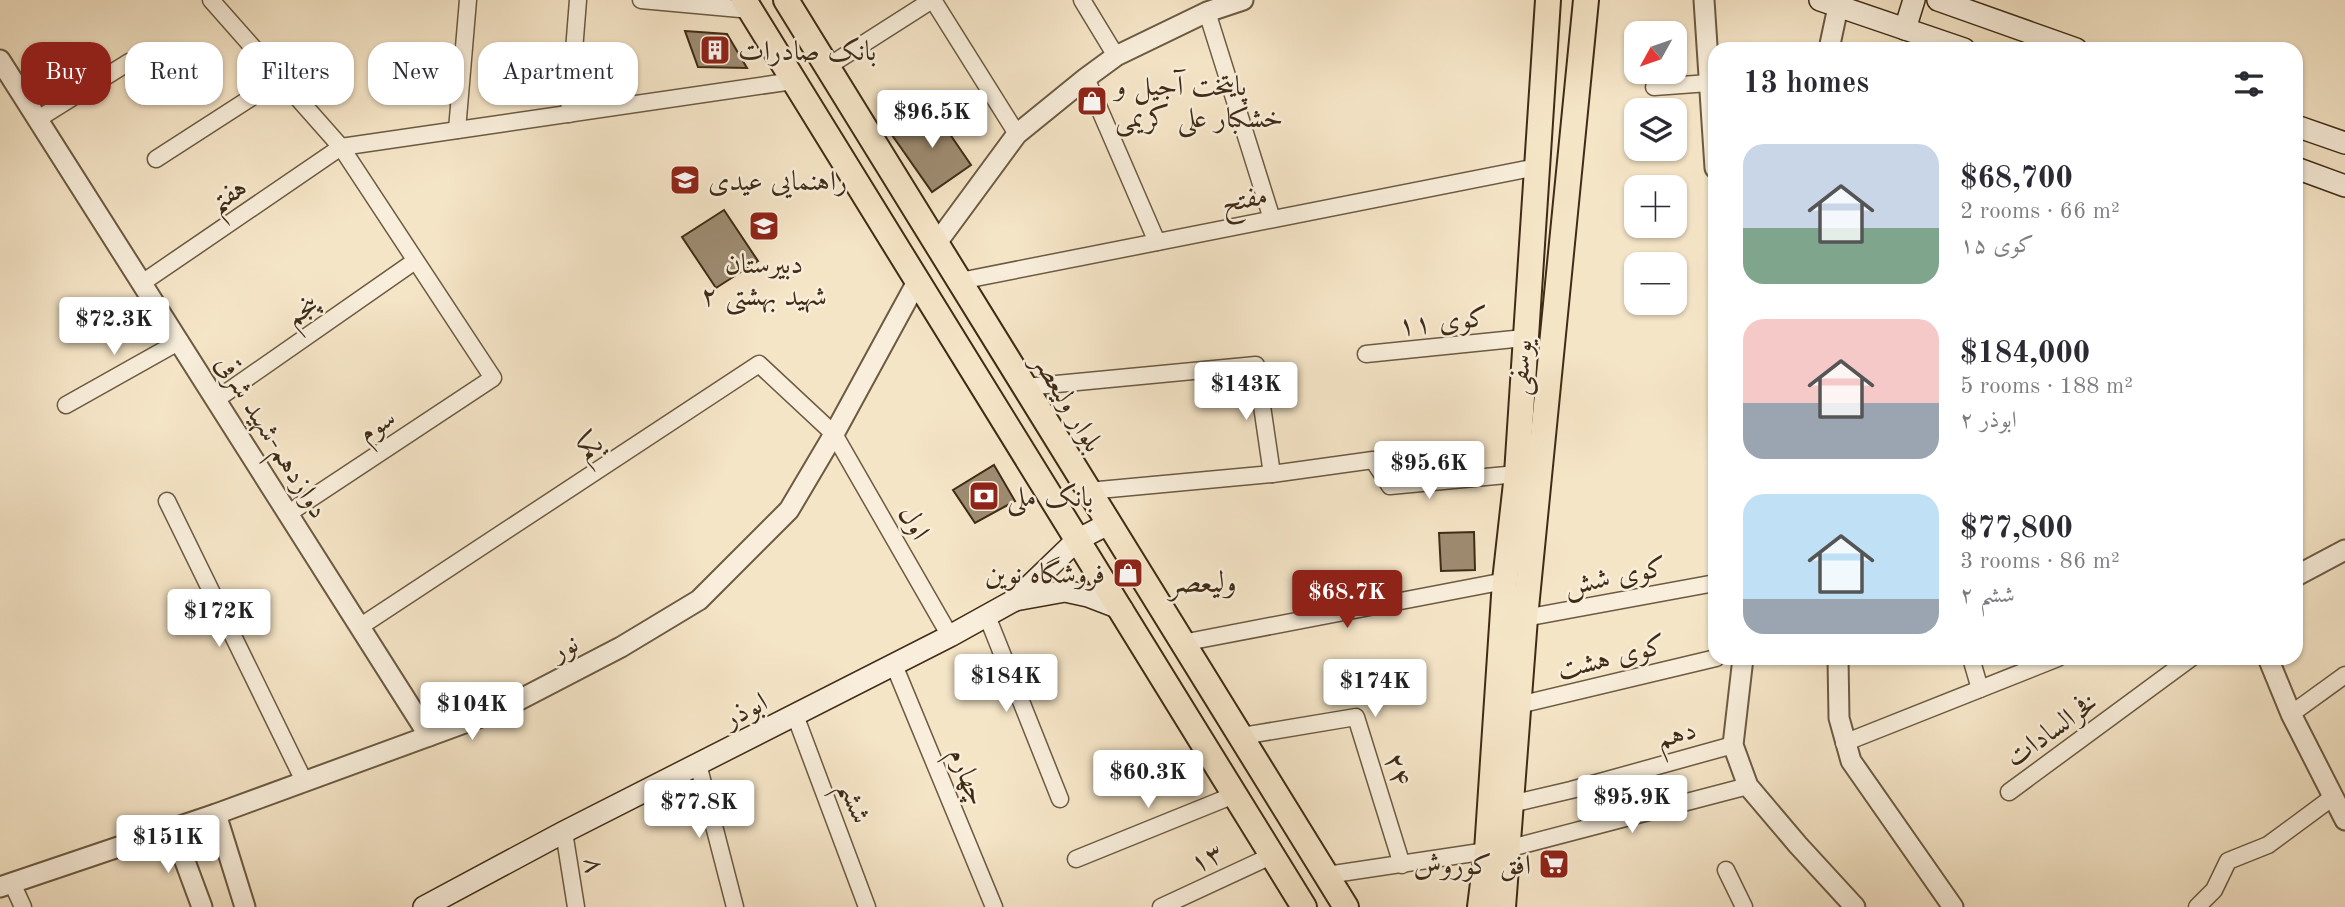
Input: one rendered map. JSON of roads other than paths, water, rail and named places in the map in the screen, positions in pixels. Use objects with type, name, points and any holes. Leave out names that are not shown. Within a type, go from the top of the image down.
[{"type":"main road","name":"بلوار ولیعصر","points":[[786,0],[1346,907]]},
{"type":"main road","name":"یوسفی","points":[[1503,907],[1497,850],[1505,581],[1517,474],[1548,0]]},
{"type":"main road","name":"یوسفی","points":[[1480,907],[1511,804],[1525,618],[1586,0]]},
{"type":"main road","points":[[1905,29],[1914,0]]},
{"type":"main road","points":[[1938,0],[2056,42]]},
{"type":"main road","points":[[1833,2],[1943,42]]},
{"type":"main road","points":[[748,5],[1304,907]]},
{"type":"main road","points":[[2303,128],[2345,143]]},
{"type":"main road","points":[[2303,171],[2345,186]]},
{"type":"main road","points":[[918,280],[936,244]]},
{"type":"main road","points":[[1524,338],[1552,338]]},
{"type":"main road","name":"ابوذر","points":[[424,907],[564,832],[987,616],[1015,600],[1077,540],[1108,524]]},
{"type":"main road","points":[[1015,600],[1065,590],[1122,609]]},
{"type":"street","points":[[211,0],[248,42]]},
{"type":"street","points":[[457,130],[468,0]]},
{"type":"street","points":[[569,114],[578,0]]},
{"type":"street","points":[[641,0],[748,5]]},
{"type":"street","points":[[827,67],[933,0],[1017,134]]},
{"type":"street","points":[[1083,0],[1116,56]]},
{"type":"street","points":[[1704,0],[1708,66]]},
{"type":"street","points":[[936,244],[1017,134],[1086,78],[1116,56],[1207,12],[1237,1]]},
{"type":"street","points":[[1830,42],[1833,2]]},
{"type":"street","points":[[1207,12],[1272,219]]},
{"type":"street","name":"دوازدهم-شهید شرقی","points":[[0,60],[429,736]]},
{"type":"street","points":[[38,119],[125,65]]},
{"type":"street","points":[[1086,78],[1157,242]]},
{"type":"street","points":[[341,147],[793,81]]},
{"type":"street","points":[[1654,88],[1708,83]]},
{"type":"street","points":[[156,159],[240,105]]},
{"type":"street","points":[[303,105],[341,147],[415,261]]},
{"type":"street","name":"هفتم","points":[[142,283],[341,147]]},
{"type":"street","name":"مفتح","points":[[960,281],[1537,167]]},
{"type":"street","name":"سوم","points":[[289,513],[493,378],[415,261]]},
{"type":"street","name":"پنجم","points":[[217,399],[415,261]]},
{"type":"street","name":"نور","points":[[6,885],[216,814],[500,710],[621,648],[699,600],[789,510],[918,280]]},
{"type":"street","name":"کوی ۱۱","points":[[1366,354],[1524,338]]},
{"type":"street","points":[[66,405],[180,341]]},
{"type":"street","name":"یکم","points":[[361,626],[760,364],[834,434]]},
{"type":"street","points":[[1025,387],[1256,365],[1272,474]]},
{"type":"street","name":"اول","points":[[834,434],[950,636]]},
{"type":"street","points":[[1088,491],[1272,474],[1373,460],[1390,486],[1517,474]]},
{"type":"street","points":[[167,501],[304,781]]},
{"type":"street","points":[[2303,572],[2345,550]]},
{"type":"street","points":[[1182,643],[1505,581]]},
{"type":"street","name":"کوی شش","points":[[1525,618],[1708,584]]},
{"type":"street","points":[[987,616],[1060,799]]},
{"type":"street","name":"کوی هشت","points":[[1518,705],[1708,660]]},
{"type":"street","name":"چهارم","points":[[894,665],[994,907]]},
{"type":"street","points":[[1742,665],[1733,745],[1748,786],[1855,907]]},
{"type":"street","points":[[1838,665],[1839,718],[1851,761],[1953,907]]},
{"type":"street","points":[[1973,665],[1980,689]]},
{"type":"street","points":[[1844,743],[2040,665]]},
{"type":"street","name":"فخرالسادات","points":[[2009,792],[2181,665]]},
{"type":"street","points":[[2271,665],[2291,714],[2345,820]]},
{"type":"street","points":[[2291,714],[2345,675]]},
{"type":"street","name":"ششم","points":[[795,715],[867,907]]},
{"type":"street","name":"۲۴","points":[[1242,736],[1356,717],[1402,865]]},
{"type":"street","name":"دهم","points":[[1511,804],[1733,745]]},
{"type":"street","points":[[698,764],[735,907]]},
{"type":"street","points":[[1327,875],[1497,850],[1748,786]]},
{"type":"street","points":[[1076,859],[1234,794]]},
{"type":"street","points":[[2197,907],[2214,890],[2228,861],[2268,845],[2333,797]]},
{"type":"street","points":[[216,814],[245,907]]},
{"type":"street","points":[[173,829],[202,907]]},
{"type":"street","name":"۸","points":[[564,832],[576,907]]},
{"type":"street","name":"۱۳","points":[[1161,907],[1273,855]]},
{"type":"street","points":[[1726,870],[1744,907]]},
{"type":"street","points":[[6,885],[23,907]]},
{"type":"place","name":"بانک صادرات","points":[[715,50]]},
{"type":"place","name":"پایتخت آجیل و خشکبار علی کریمی","points":[[1092,101]]},
{"type":"place","name":"راهنمایی عیدی","points":[[685,180]]},
{"type":"place","name":"دبیرستان شهید بهشتی ۲","points":[[764,226]]},
{"type":"place","name":"بانک ملی","points":[[984,496]]},
{"type":"place","name":"فروشگاه نوین","points":[[1128,573]]},
{"type":"place","name":"افق کوروش","points":[[1554,864]]},
{"type":"district","name":"ولیعصر","points":[[1203,582]]}]
